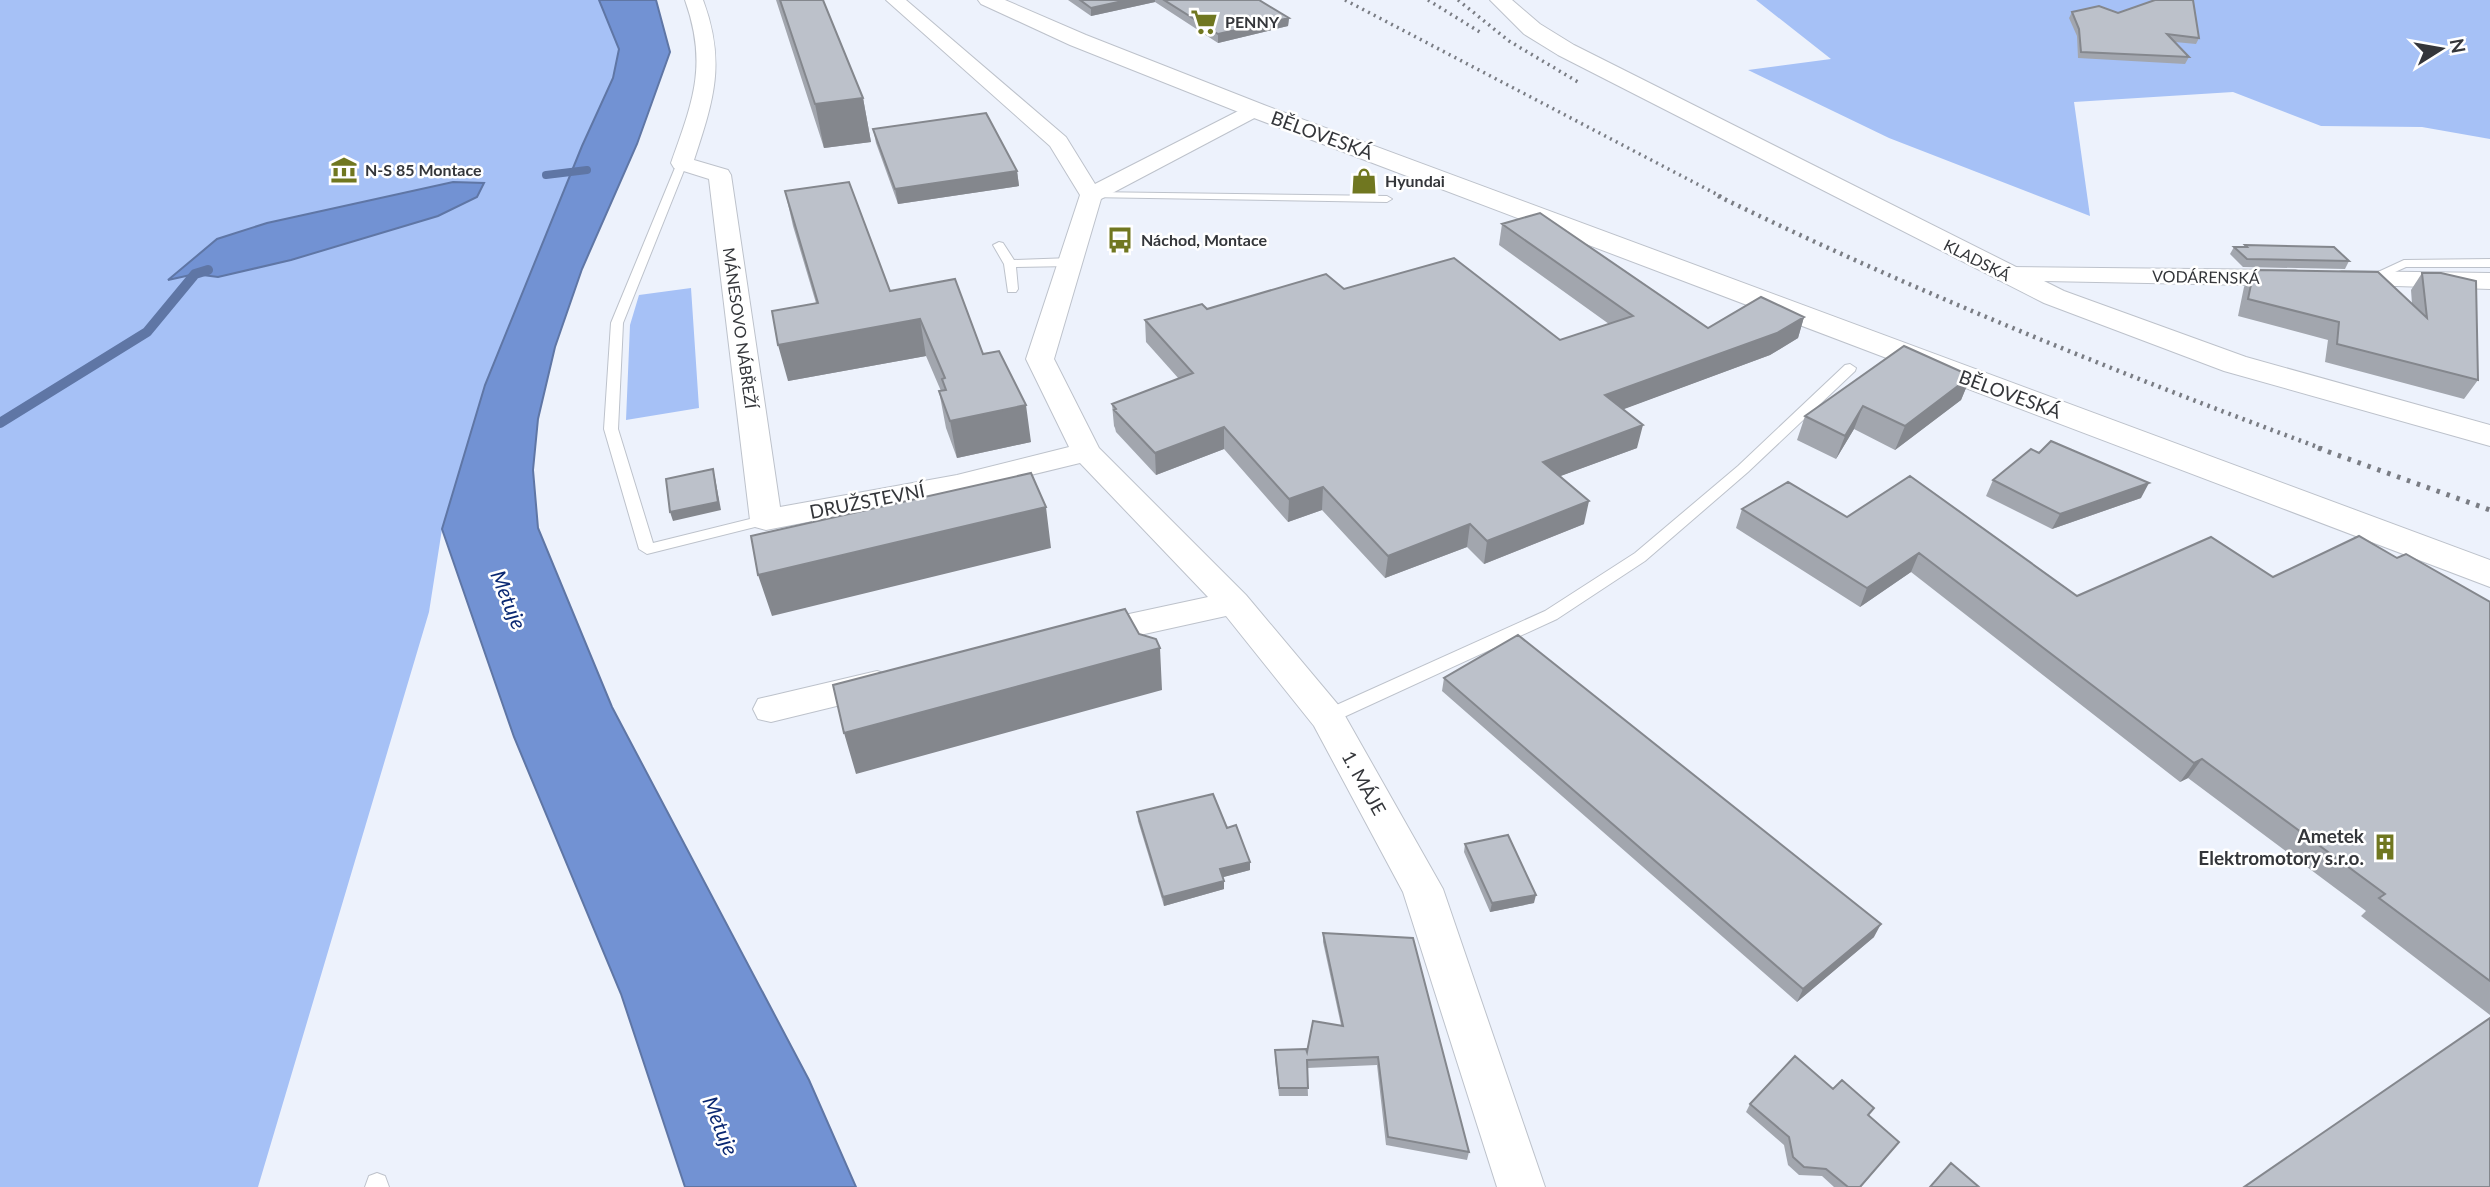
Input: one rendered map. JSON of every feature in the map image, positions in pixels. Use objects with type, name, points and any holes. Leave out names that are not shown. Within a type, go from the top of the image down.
[{"type":"main road","name":"BĚLOVESKÁ","points":[[988,0],[1078,40],[1255,110],[2490,574]]},
{"type":"main road","name":"KLADSKÁ","points":[[1500,0],[1532,29],[1576,56],[2007,275],[2086,310],[2181,346],[2303,384],[2490,436]]},
{"type":"street","points":[[682,163],[693,134],[708,59],[704,27],[694,0]]},
{"type":"street","points":[[895,0],[1058,142],[1091,195],[1040,359],[1086,452]]},
{"type":"street","name":"BĚLOVESKÁ","points":[[1091,195],[1255,110]]},
{"type":"street","name":"MÁNESOVO NÁBŘEŽÍ","points":[[682,163],[720,175],[766,520]]},
{"type":"street","name":"VODÁRENSKÁ","points":[[2007,275],[2490,281]]},
{"type":"street","name":"DRUŽSTEVNÍ","points":[[766,520],[957,484],[1086,452]]},
{"type":"street","name":"1. MÁJE","points":[[1086,452],[1234,603],[1326,717],[1423,889],[1521,1187]]},
{"type":"street","points":[[1055,643],[1234,603]]},
{"type":"street","points":[[1136,624],[1151,655]]},
{"type":"street","points":[[771,709],[906,678]]},
{"type":"lane","name":"DRUŽSTEVNÍ","points":[[682,163],[617,323],[611,429],[647,549],[766,520]]},
{"type":"lane","points":[[1091,195],[1387,199]]},
{"type":"lane","points":[[999,245],[1010,264],[1012,289]]},
{"type":"lane","points":[[1010,264],[1070,262]]},
{"type":"lane","points":[[2369,279],[2403,264],[2490,263]]},
{"type":"lane","points":[[1326,717],[1551,615],[1640,557],[1743,469],[1850,368]]},
{"type":"shaded area","points":[[0,0],[599,0],[619,49],[613,78],[582,146],[549,233],[442,529],[429,612],[258,1187],[0,1187]],"holes":[[[453,182],[483,183],[438,216],[218,277],[195,274],[170,279],[217,239],[267,223]]]},
{"type":"shaded area","points":[[1756,0],[2490,0],[2490,139],[2422,127],[2321,126],[2233,92],[2074,102],[2090,216],[1889,138],[1748,70],[1831,59]]},
{"type":"shaded area","points":[[691,288],[699,408],[626,420],[630,325],[639,295]]},
{"type":"water","name":"Metuje","points":[[599,0],[656,0],[670,52],[637,144],[582,269],[555,347],[538,419],[533,470],[538,528],[612,707],[809,1080],[856,1187],[685,1187],[621,994],[514,737],[442,529],[485,385],[582,146],[613,78],[619,49]]},
{"type":"water","points":[[453,182],[484,183],[477,197],[438,216],[291,260],[218,277],[195,274],[168,280],[217,239],[267,223]]},
{"type":"building","points":[[780,0],[823,0],[863,98],[815,104]]},
{"type":"building","points":[[1080,0],[1127,0],[1091,8]]},
{"type":"building","points":[[1164,0],[1259,0],[1289,18],[1218,34]]},
{"type":"building","points":[[2155,0],[2193,0],[2199,38],[2167,34],[2189,57],[2081,52],[2079,29],[2072,12],[2099,6],[2118,13]]},
{"type":"building","points":[[986,113],[1017,171],[895,189],[873,129]]},
{"type":"building","points":[[849,182],[890,291],[955,279],[983,354],[999,351],[1026,405],[950,421],[939,391],[946,390],[942,379],[945,378],[920,319],[778,345],[772,311],[818,303],[785,191]]},
{"type":"building","points":[[1540,213],[1708,328],[1761,297],[1804,317],[1777,333],[1605,395],[1643,425],[1543,462],[1589,501],[1487,541],[1470,524],[1388,556],[1323,487],[1289,499],[1224,427],[1155,453],[1114,410],[1116,409],[1112,404],[1193,373],[1145,320],[1202,304],[1207,309],[1326,274],[1344,289],[1454,258],[1560,340],[1633,316],[1502,224]]},
{"type":"building","points":[[2245,245],[2334,247],[2349,261],[2247,259],[2234,247],[2247,247]]},
{"type":"building","points":[[2254,270],[2378,272],[2427,318],[2422,273],[2441,273],[2476,281],[2478,380],[2337,344],[2339,322],[2248,299]]},
{"type":"building","points":[[1904,346],[1971,376],[1905,426],[1863,406],[1845,436],[1805,416]]},
{"type":"building","points":[[2051,441],[2149,483],[2060,514],[1993,480],[2031,449],[2039,453]]},
{"type":"building","points":[[713,469],[718,502],[670,512],[666,479]]},
{"type":"building","points":[[1031,473],[1046,507],[758,575],[751,536]]},
{"type":"building","name":"Ametek Elektromotory s.r.o.","points":[[1910,476],[2077,596],[2211,537],[2273,577],[2359,536],[2397,558],[2406,554],[2490,602],[2490,981],[2379,898],[2385,894],[2202,759],[2194,763],[1919,553],[1867,588],[1742,509],[1788,482],[1847,517]]},
{"type":"building","points":[[1125,609],[1139,634],[1156,639],[1160,648],[844,733],[833,685]]},
{"type":"building","points":[[1518,635],[1881,924],[1803,989],[1444,678]]},
{"type":"building","points":[[1213,794],[1227,828],[1236,825],[1250,862],[1220,869],[1224,881],[1163,897],[1137,812]]},
{"type":"building","points":[[1508,835],[1536,895],[1492,903],[1465,844]]},
{"type":"building","points":[[1323,933],[1413,938],[1469,1152],[1388,1137],[1378,1057],[1307,1060],[1308,1088],[1279,1088],[1275,1050],[1306,1049],[1307,1052],[1313,1021],[1343,1026]]},
{"type":"building","points":[[2490,1018],[2490,1187],[2244,1187]]},
{"type":"building","points":[[1795,1056],[1833,1089],[1842,1080],[1874,1108],[1868,1115],[1899,1142],[1860,1187],[1848,1187],[1826,1169],[1804,1167],[1793,1157],[1789,1137],[1750,1104]]},
{"type":"building","points":[[1951,1163],[1979,1187],[1930,1187]]},
{"type":"waterway","points":[[546,175],[587,170]]},
{"type":"waterway","points":[[0,423],[147,332],[195,274],[208,270]]},
{"type":"railway","points":[[1345,0],[1722,197]]},
{"type":"railway","points":[[1428,0],[1483,34]]},
{"type":"railway","points":[[1458,0],[1509,41],[1578,82]]},
{"type":"railway","points":[[1718,196],[2017,330],[2323,449]]},
{"type":"railway","points":[[2318,448],[2490,510]]},
{"type":"place","name":"PENNY","points":[[1204,22]]},
{"type":"place","name":"N-S 85 Montace","points":[[344,170]]},
{"type":"place","name":"Hyundai","points":[[1364,181]]},
{"type":"place","name":"Náchod, Montace","points":[[1120,240]]},
{"type":"place","name":"Ametek Elektromotory s.r.o.","points":[[2385,847]]}]
